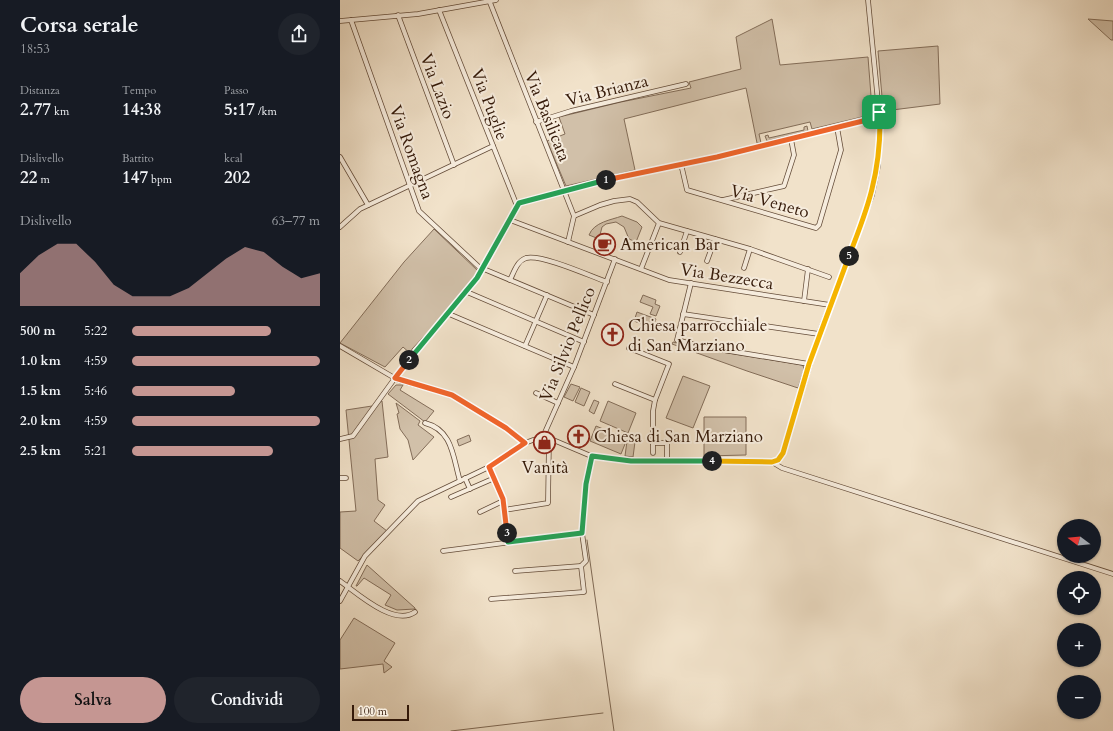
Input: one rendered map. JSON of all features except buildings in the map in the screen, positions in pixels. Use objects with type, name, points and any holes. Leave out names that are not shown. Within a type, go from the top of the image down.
[{"type":"street","points":[[340,21],[398,16],[496,0]]},
{"type":"street","points":[[340,439],[353,436],[395,378],[467,292],[484,269],[519,203],[618,177],[792,139],[875,118],[879,112],[868,0]]},
{"type":"street","name":"Via Basilicata","points":[[489,1],[574,216]]},
{"type":"street","name":"Via Puglie","points":[[439,10],[517,206]]},
{"type":"street","name":"Via Lazio","points":[[398,16],[454,165]]},
{"type":"street","name":"Via Romagna","points":[[351,20],[419,211],[484,269],[594,315]]},
{"type":"street","name":"Via Brianza","points":[[536,122],[686,84]]},
{"type":"street","points":[[340,601],[365,556],[418,501],[489,467],[525,443],[549,439],[592,456],[631,461],[772,462],[778,460],[783,453],[819,334],[872,195],[878,166],[880,122],[883,120],[884,116],[882,112],[879,112]]},
{"type":"street","points":[[875,118],[880,122]]},
{"type":"street","name":"Via Veneto","points":[[681,164],[687,190],[818,227],[841,150],[836,127]]},
{"type":"street","points":[[722,201],[784,186],[794,155],[792,139]]},
{"type":"street","points":[[340,227],[360,209],[493,146]]},
{"type":"street","points":[[340,156],[368,205]]},
{"type":"street","points":[[568,242],[574,216],[600,205],[630,199],[637,202],[659,223],[750,249],[829,277]]},
{"type":"street","name":"Via Bezzecca","points":[[510,220],[669,280],[830,305]]},
{"type":"street","points":[[641,269],[659,223]]},
{"type":"street","points":[[680,252],[687,231]]},
{"type":"street","points":[[707,261],[715,239]]},
{"type":"street","points":[[744,268],[750,249]]},
{"type":"street","points":[[510,280],[518,263],[526,258],[539,257],[607,282]]},
{"type":"street","name":"Via Silvio Pellico","points":[[542,439],[574,367],[615,259]]},
{"type":"street","points":[[804,301],[808,270]]},
{"type":"street","points":[[691,283],[677,340],[699,346],[809,364]]},
{"type":"street","points":[[467,292],[584,342]]},
{"type":"street","points":[[525,346],[547,295]]},
{"type":"street","points":[[449,314],[574,367]]},
{"type":"street","points":[[683,314],[819,334]]},
{"type":"street","points":[[340,346],[395,378],[452,395],[506,428],[525,443]]},
{"type":"street","points":[[628,348],[669,364],[655,400],[653,411],[653,453]]},
{"type":"street","points":[[615,384],[655,400]]},
{"type":"street","points":[[536,393],[558,402]]},
{"type":"street","points":[[425,423],[430,424],[449,440],[460,481]]},
{"type":"street","points":[[504,510],[548,503],[549,439]]},
{"type":"street","points":[[653,443],[667,443],[667,461]]},
{"type":"street","points":[[515,571],[581,566],[586,563],[582,533],[586,484],[592,456]]},
{"type":"street","points":[[772,462],[782,468],[1113,574]]},
{"type":"street","points":[[489,467],[503,501],[508,542]]},
{"type":"street","points":[[340,478],[346,478]]},
{"type":"street","points":[[465,478],[470,489]]},
{"type":"street","points":[[451,497],[490,480]]},
{"type":"street","points":[[480,512],[503,501]]},
{"type":"street","points":[[444,550],[582,533]]},
{"type":"street","points":[[491,599],[584,592],[581,566]]},
{"type":"street","points":[[340,581],[387,613],[405,616],[414,612]]},
{"type":"shaded area","points":[[772,19],[780,65],[868,57],[872,109],[866,116],[812,129],[810,122],[759,134],[761,143],[757,143],[746,88],[624,119],[635,170],[566,186],[547,141],[565,134],[559,117],[621,102],[691,88],[689,82],[741,69],[736,37]]},
{"type":"shaded area","points":[[1088,19],[1113,21],[1113,40],[1111,40]]},
{"type":"shaded area","points":[[938,46],[940,104],[884,111],[878,51]]},
{"type":"shaded area","points":[[807,126],[808,131],[767,141],[765,136],[768,135],[769,138],[804,130],[804,127]]},
{"type":"shaded area","points":[[622,216],[637,222],[642,227],[636,242],[629,239],[624,227],[616,222],[606,224],[602,227],[599,239],[589,235],[591,231],[599,224]]},
{"type":"shaded area","points":[[434,229],[478,271],[446,313],[412,349],[411,354],[403,347],[385,367],[340,343],[404,262]]},
{"type":"shaded area","points":[[643,295],[656,300],[655,304],[660,306],[656,316],[650,314],[653,307],[640,302]]},
{"type":"shaded area","points":[[637,312],[656,319],[652,328],[634,321]]},
{"type":"shaded area","points":[[673,342],[697,348],[803,365],[804,370],[798,388],[672,344]]},
{"type":"shaded area","points":[[683,376],[710,386],[693,428],[666,418]]},
{"type":"shaded area","points":[[571,384],[580,387],[573,401],[564,397]]},
{"type":"shaded area","points":[[396,385],[403,385],[400,390],[434,411],[425,422],[388,394]]},
{"type":"shaded area","points":[[581,388],[590,392],[584,406],[575,402]]},
{"type":"shaded area","points":[[594,400],[599,402],[594,414],[589,411]]},
{"type":"shaded area","points":[[382,401],[388,457],[375,459],[378,500],[385,505],[374,521],[387,531],[358,561],[340,548],[340,512],[356,511],[346,410],[372,406]]},
{"type":"shaded area","points":[[608,401],[636,413],[628,433],[600,421]]},
{"type":"shaded area","points":[[396,403],[420,421],[418,425],[434,437],[413,460],[408,440],[400,429],[397,414],[399,413]]},
{"type":"shaded area","points":[[704,417],[746,417],[746,455],[704,456]]},
{"type":"shaded area","points":[[596,426],[627,439],[621,454],[590,441]]},
{"type":"shaded area","points":[[469,435],[471,441],[459,446],[457,440]]},
{"type":"shaded area","points":[[627,441],[635,442],[633,457],[625,456]]},
{"type":"shaded area","points":[[367,565],[415,609],[397,610],[385,605],[391,595],[364,578],[356,586]]},
{"type":"shaded area","points":[[354,618],[395,643],[384,661],[392,667],[384,673],[383,664],[340,669],[340,640]]},
{"type":"waterway","points":[[587,540],[614,731]]},
{"type":"waterway","points":[[451,731],[603,713]]},
{"type":"place","name":"American Bar","points":[[605,244]]},
{"type":"place","name":"Chiesa parrocchiale di San Marziano","points":[[613,335]]},
{"type":"place","name":"Chiesa di San Marziano","points":[[578,436]]},
{"type":"place","name":"Vanità","points":[[545,443]]},
{"type":"route","points":[[879,112],[883,113],[884,118],[880,122],[878,166],[872,195],[819,334],[783,453],[778,460],[772,462],[704,460],[631,461],[592,456],[589,463],[586,484],[582,533],[508,542],[503,499],[489,467],[525,443],[506,428],[452,395],[395,378],[449,314],[484,269],[519,203],[618,177],[717,157],[875,118],[876,114],[879,112]]}]
